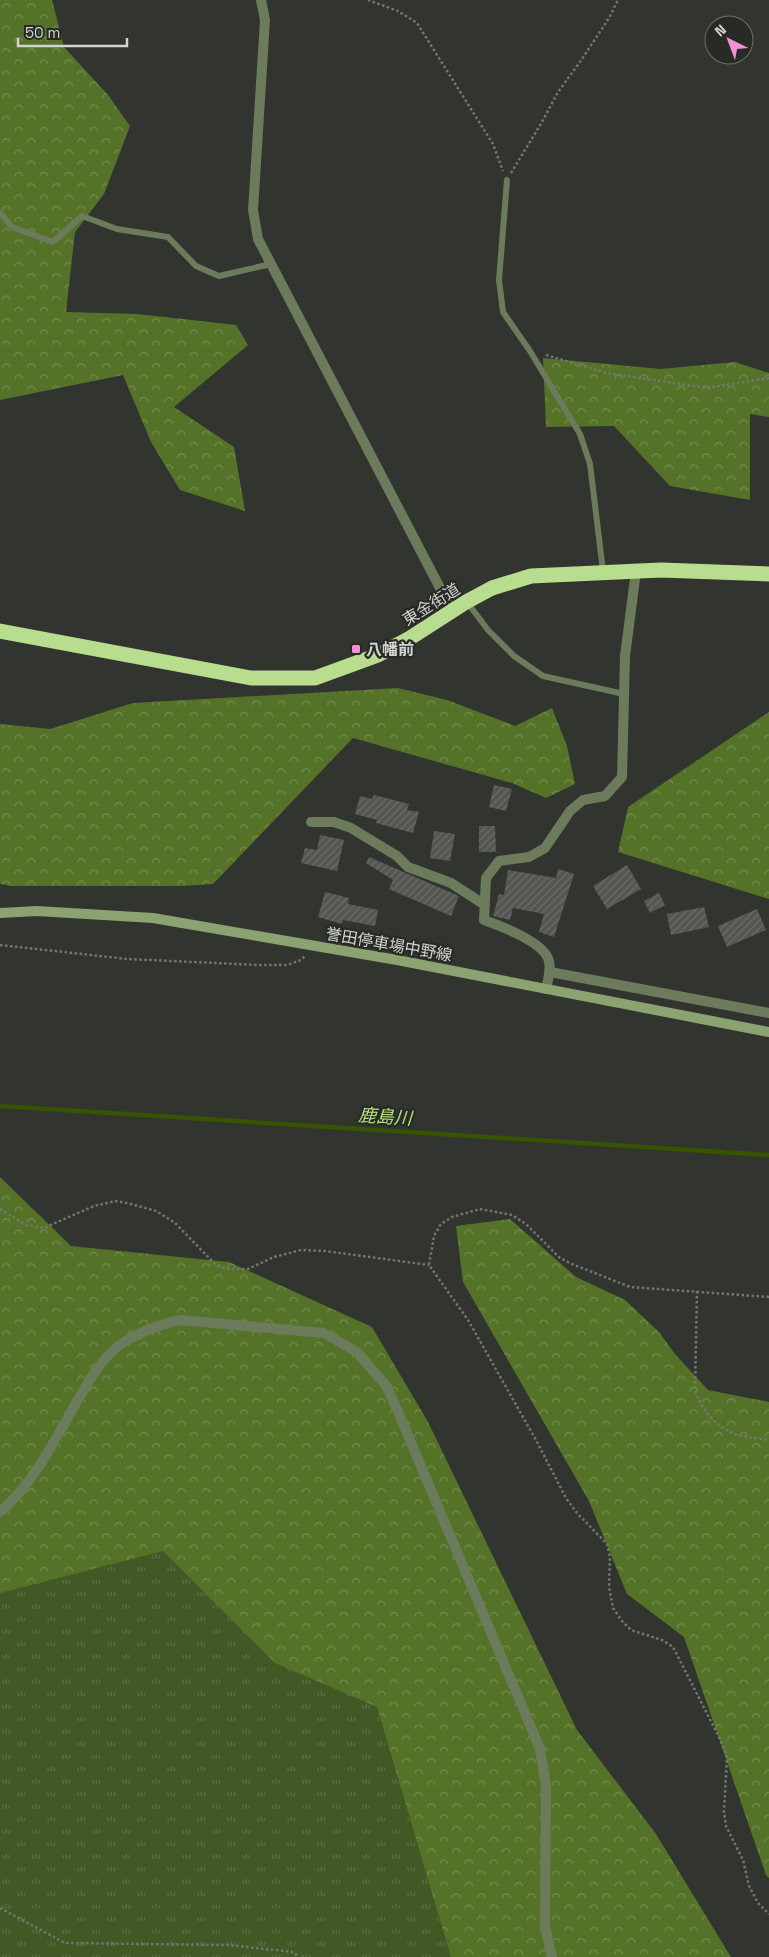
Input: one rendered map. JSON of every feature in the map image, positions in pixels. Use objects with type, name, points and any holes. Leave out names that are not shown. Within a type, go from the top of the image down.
[{"type":"highway","name":"東金街道","points":[[0,631],[251,678],[315,678],[378,655],[410,638],[466,602],[492,588],[531,576],[661,570],[769,574]]},
{"type":"main road","name":"誉田停車場中野線","points":[[0,914],[37,912],[153,918],[317,946],[769,1032]]},
{"type":"street","points":[[261,0],[265,20],[253,210],[258,239],[452,611]]},
{"type":"street","points":[[546,989],[550,972],[548,958],[536,944],[484,920],[486,878],[498,861],[529,857],[545,848],[570,811],[582,800],[605,796],[622,777],[625,656],[636,571]]},
{"type":"street","points":[[312,822],[334,822],[351,828],[397,856],[408,867],[451,883],[485,905]]},
{"type":"street","points":[[550,972],[769,1013]]},
{"type":"street","points":[[0,1512],[13,1501],[35,1474],[98,1369],[116,1348],[160,1325],[180,1320],[324,1333],[357,1352],[386,1387],[399,1414],[540,1749],[546,1786],[546,1927],[552,1957]]},
{"type":"lane","points":[[507,180],[499,280],[503,312],[530,351],[580,434],[590,464],[603,572]]},
{"type":"lane","points":[[0,213],[12,227],[53,242],[82,216],[117,229],[168,237],[196,266],[219,276],[272,264]]},
{"type":"lane","points":[[466,602],[488,630],[514,656],[543,676],[624,694]]},
{"type":"path","points":[[368,0],[398,11],[417,23],[493,144],[507,180]]},
{"type":"path","points":[[507,180],[558,92],[590,48],[618,0]]},
{"type":"path","points":[[530,351],[607,373],[707,388],[769,378]]},
{"type":"path","points":[[0,945],[127,958],[287,965],[300,960],[317,946]]},
{"type":"path","points":[[0,1209],[26,1225],[44,1228],[94,1206],[116,1201],[131,1204],[156,1211],[174,1222],[211,1261],[228,1270],[248,1269],[274,1258],[301,1250],[325,1251],[429,1265]]},
{"type":"path","points":[[769,1297],[630,1287],[560,1258],[526,1224],[512,1214],[480,1209],[452,1217],[441,1224],[434,1236],[429,1265],[468,1320],[536,1440],[566,1498],[576,1513],[607,1544],[610,1557],[609,1587],[613,1608],[631,1630],[662,1640],[673,1647],[720,1739],[727,1757],[724,1812],[726,1826],[743,1860],[749,1886],[758,1903],[769,1914]]},
{"type":"path","points":[[697,1291],[695,1389],[698,1400],[706,1413],[734,1434],[769,1440]]},
{"type":"path","points":[[0,1908],[65,1943],[229,1945],[294,1952],[298,1957]]},
{"type":"green space","points":[[0,0],[52,0],[64,47],[108,95],[130,126],[104,194],[75,232],[66,312],[138,314],[236,325],[248,345],[174,407],[234,447],[245,511],[180,490],[151,442],[123,375],[0,400]]},
{"type":"green space","points":[[543,358],[661,369],[735,362],[769,373],[769,417],[750,414],[750,500],[670,486],[614,426],[546,427]]},
{"type":"green space","points":[[398,688],[447,700],[515,726],[552,708],[567,746],[575,784],[546,798],[512,783],[353,738],[213,884],[180,886],[12,886],[0,884],[0,724],[50,729],[133,703]]},
{"type":"green space","points":[[769,712],[769,899],[618,852],[628,807]]},
{"type":"green space","points":[[0,1177],[71,1246],[229,1262],[372,1327],[428,1422],[577,1730],[656,1834],[731,1957],[451,1957],[377,1707],[275,1663],[163,1551],[0,1593]]},
{"type":"green space","points":[[510,1219],[576,1277],[625,1300],[659,1332],[675,1354],[708,1390],[769,1402],[769,1878],[766,1875],[684,1637],[627,1594],[589,1501],[463,1282],[456,1226]]},
{"type":"green space","points":[[318,1379],[523,1957],[0,1957],[0,1547]]},
{"type":"building","points":[[494,785],[512,789],[506,811],[489,807]]},
{"type":"building","points":[[374,795],[409,804],[407,810],[419,812],[413,833],[376,823],[377,820],[355,814],[360,796],[372,799]]},
{"type":"building","points":[[479,826],[495,826],[496,852],[479,852]]},
{"type":"building","points":[[434,831],[455,834],[450,861],[430,858]]},
{"type":"building","points":[[320,835],[344,840],[337,871],[301,863],[305,848],[317,850]]},
{"type":"building","points":[[369,857],[459,896],[451,916],[389,889],[393,880],[366,863]]},
{"type":"building","points":[[627,865],[641,889],[607,909],[593,886]]},
{"type":"building","points":[[558,869],[574,874],[554,937],[539,932],[544,914],[513,908],[510,920],[493,916],[499,894],[504,895],[508,870],[556,878]]},
{"type":"building","points":[[325,892],[349,898],[348,904],[378,910],[375,926],[343,920],[342,924],[318,917]]},
{"type":"building","points":[[659,893],[665,905],[650,913],[644,901]]},
{"type":"building","points":[[704,907],[709,927],[671,935],[667,914]]},
{"type":"building","points":[[757,909],[766,930],[727,947],[718,926]]},
{"type":"waterway","name":"鹿島川","points":[[0,1106],[769,1155]]},
{"type":"place","name":"八幡前","points":[[356,649]]}]
